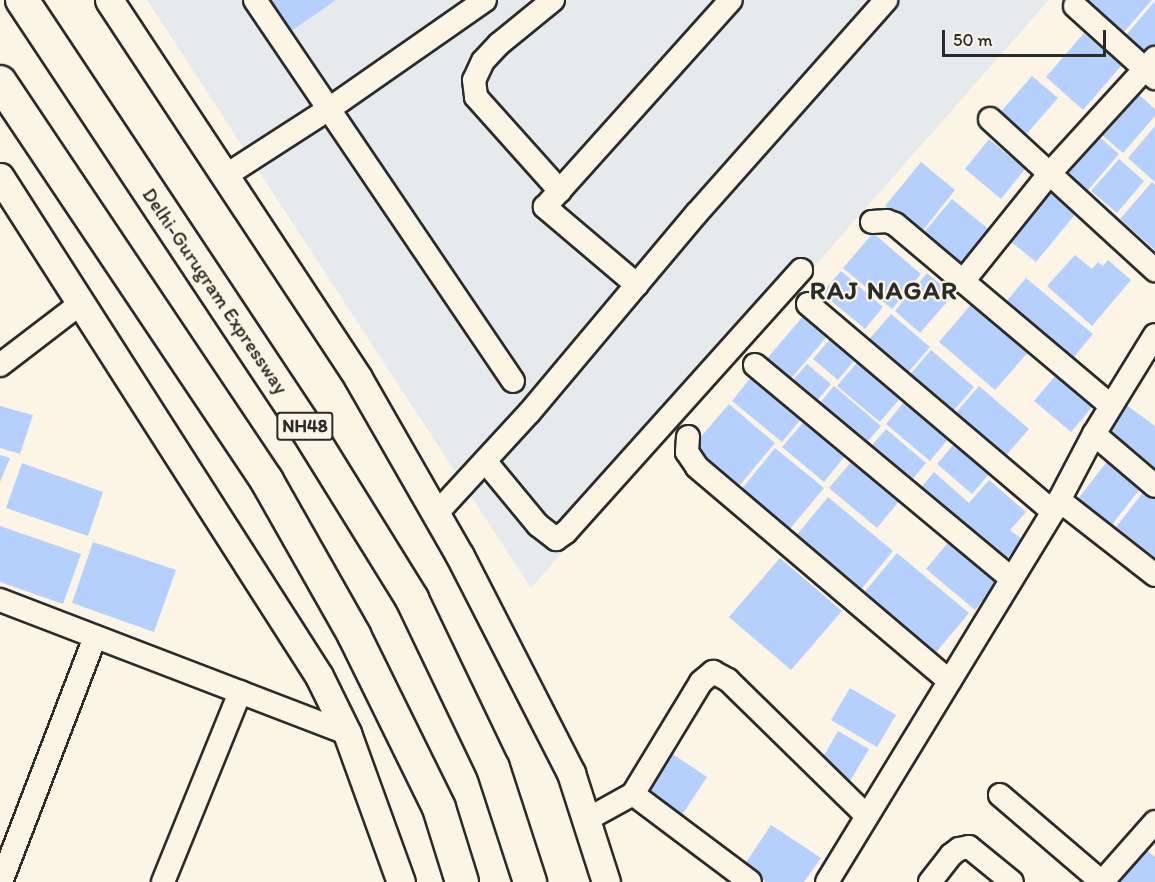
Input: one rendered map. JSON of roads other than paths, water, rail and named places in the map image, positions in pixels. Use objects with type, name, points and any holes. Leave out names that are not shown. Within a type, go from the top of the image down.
[{"type":"highway","name":"Delhi-Gurugram Expressway","points":[[22,0],[308,431],[412,598],[493,768],[530,882]]},
{"type":"highway","name":"NH48","points":[[0,82],[267,481],[354,635],[439,808],[462,882]]},
{"type":"main road","points":[[109,0],[358,378],[436,514],[571,773],[606,882]]},
{"type":"main road","points":[[0,177],[319,676],[347,733],[400,882]]},
{"type":"street","points":[[255,0],[513,381]]},
{"type":"street","points":[[225,176],[329,109],[455,8],[485,0]]},
{"type":"street","points":[[554,0],[499,44],[483,61],[474,80],[476,97],[560,191]]},
{"type":"street","points":[[637,285],[545,207],[731,0]]},
{"type":"street","points":[[436,514],[529,413],[697,213],[886,0]]},
{"type":"street","points":[[964,280],[1050,173],[1152,68],[1075,6]]},
{"type":"street","points":[[990,119],[1155,270]]},
{"type":"street","points":[[872,222],[887,221],[895,224],[1111,406]]},
{"type":"street","points":[[484,461],[538,525],[556,539],[566,532],[801,270]]},
{"type":"street","points":[[0,365],[81,303]]},
{"type":"street","points":[[808,304],[1056,506],[1155,575]]},
{"type":"street","points":[[827,882],[1056,506],[1094,434],[1155,335]]},
{"type":"street","points":[[755,365],[1011,579]]},
{"type":"street","points":[[1094,434],[1155,486]]},
{"type":"street","points":[[688,437],[687,452],[697,467],[949,681]]},
{"type":"street","points":[[2,607],[95,637],[347,733]]},
{"type":"street","points":[[1,882],[95,637]]},
{"type":"street","points":[[586,820],[633,794],[701,682],[713,672],[728,680],[867,816]]},
{"type":"street","points":[[163,882],[240,692]]},
{"type":"street","points":[[633,794],[750,882]]},
{"type":"street","points":[[1000,795],[1102,882],[1155,822]]},
{"type":"street","points":[[930,882],[951,855],[958,849],[969,847],[1011,882]]},
{"type":"district","name":"RAJ NAGAR","points":[[884,291]]}]
